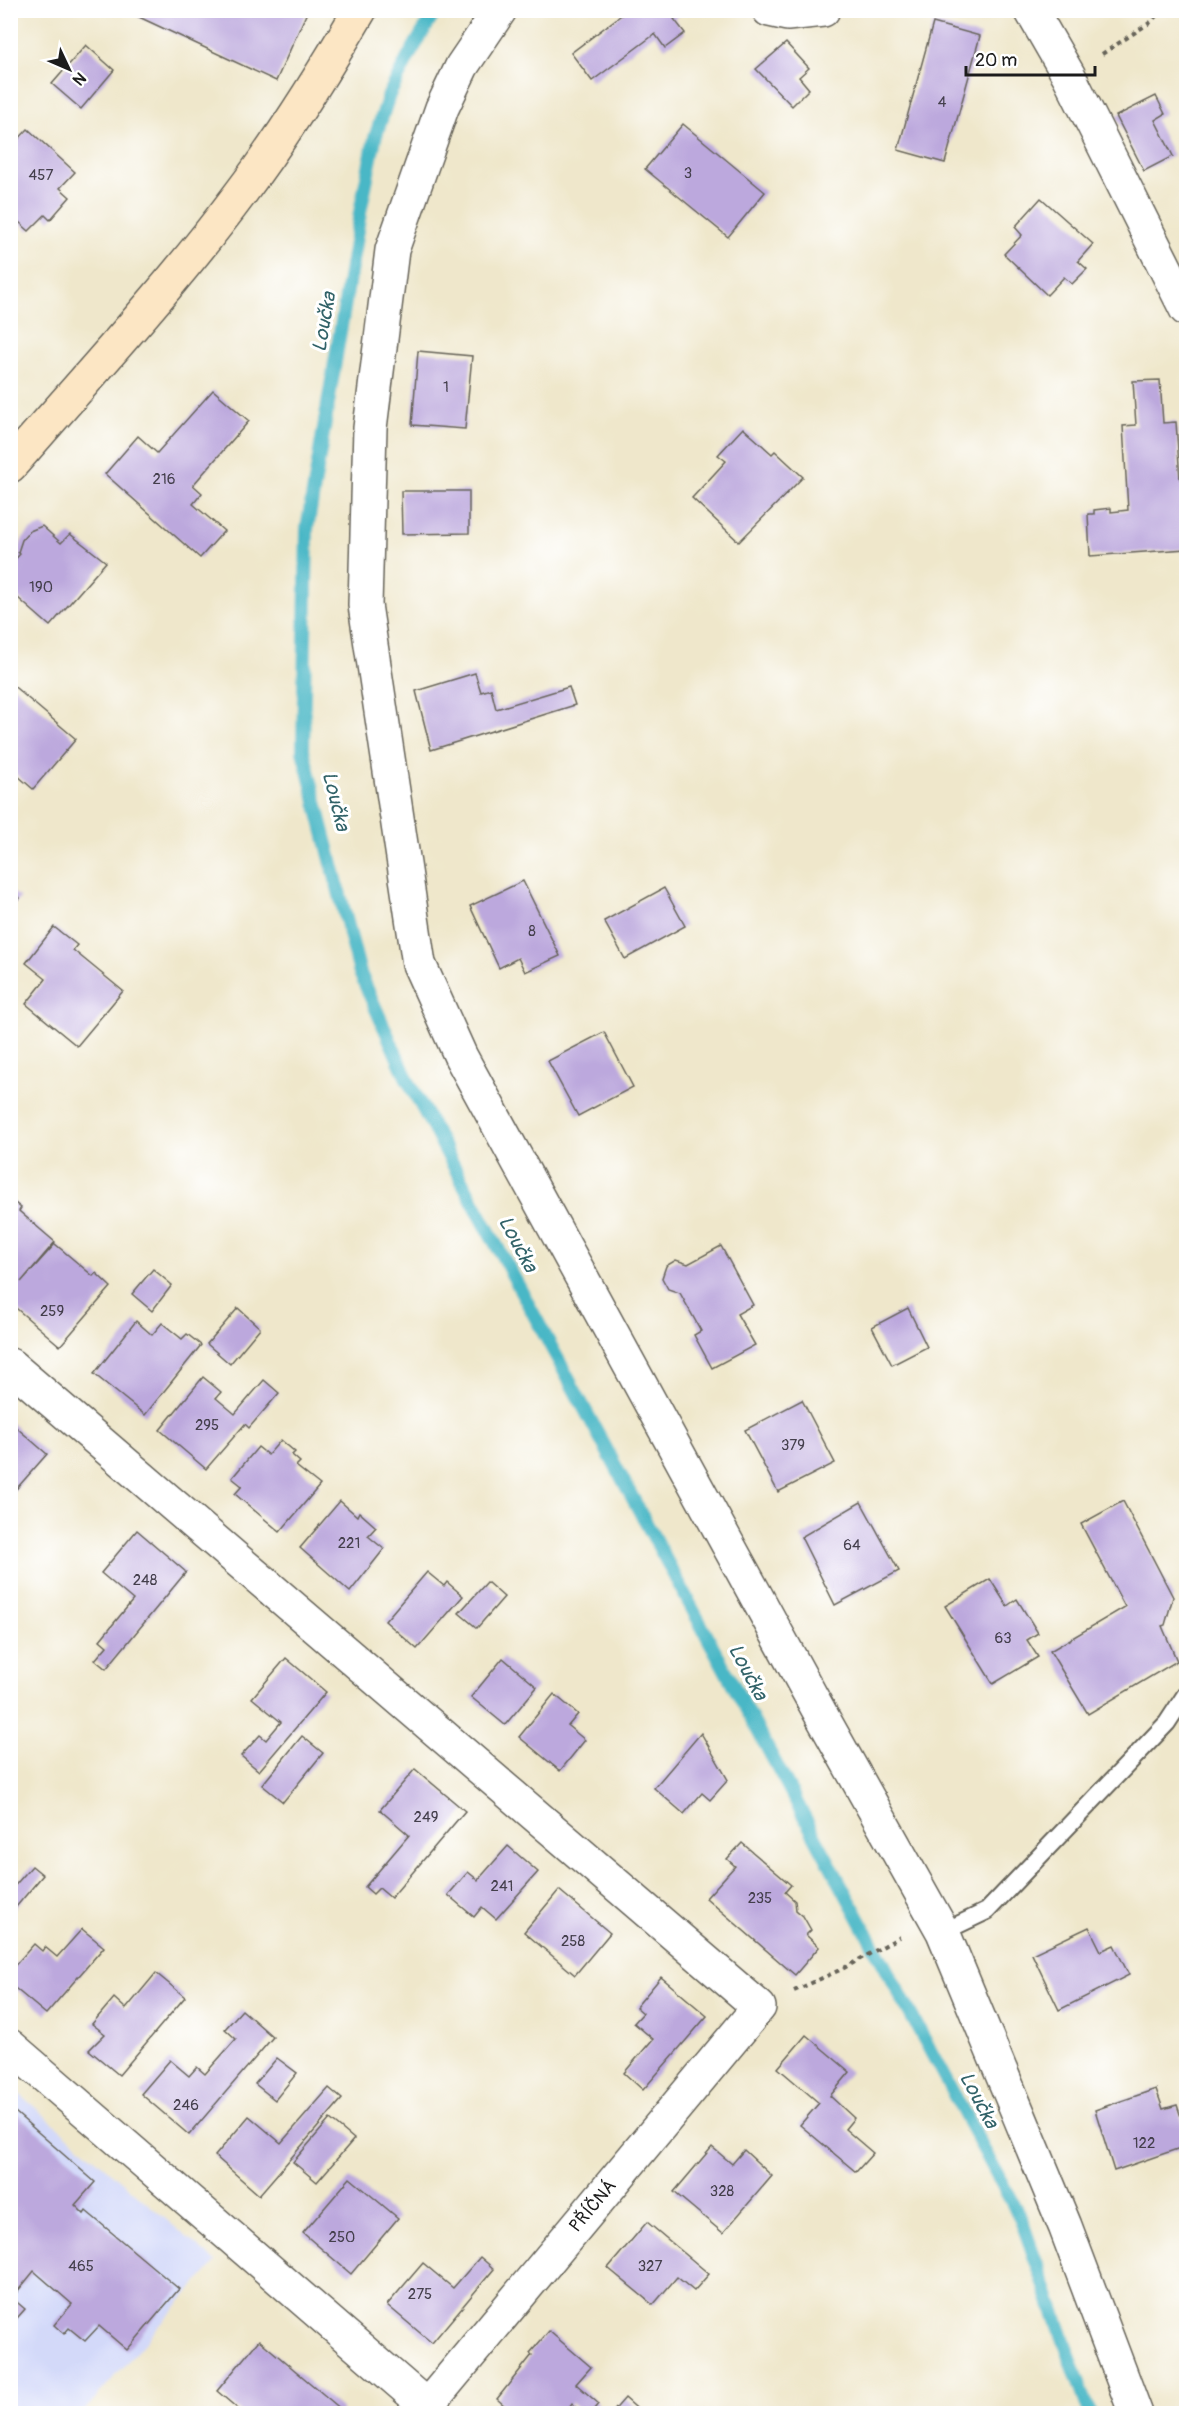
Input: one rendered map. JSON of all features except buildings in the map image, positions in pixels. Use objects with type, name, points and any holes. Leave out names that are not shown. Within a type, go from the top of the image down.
[{"type":"main road","points":[[10,466],[156,298],[240,194],[270,153],[360,10]]},
{"type":"street","points":[[500,10],[462,66],[442,108],[392,250],[370,428],[365,605],[419,964],[461,1057],[824,1720],[943,1932],[1065,2226],[1136,2414]]},
{"type":"street","points":[[769,10],[786,14],[823,10]]},
{"type":"street","points":[[1031,10],[1069,76],[1186,309]]},
{"type":"street","points":[[10,1365],[759,2007]]},
{"type":"street","name":"PŘÍČNÁ","points":[[431,2410],[759,2007]]},
{"type":"street","points":[[10,2046],[431,2410]]},
{"type":"lane","points":[[943,1932],[987,1911],[1167,1723],[1186,1694]]},
{"type":"path","points":[[1069,76],[1151,22],[1161,10]]},
{"type":"path","points":[[759,2007],[844,1968],[902,1936]]},
{"type":"shaded area","points":[[10,2086],[216,2262],[84,2411],[87,2413],[11,2413]]},
{"type":"waterway","name":"Loučka","points":[[436,10],[389,95],[375,138],[361,207],[307,529],[303,751],[360,973],[408,1081],[1021,2219],[1090,2414]]}]
